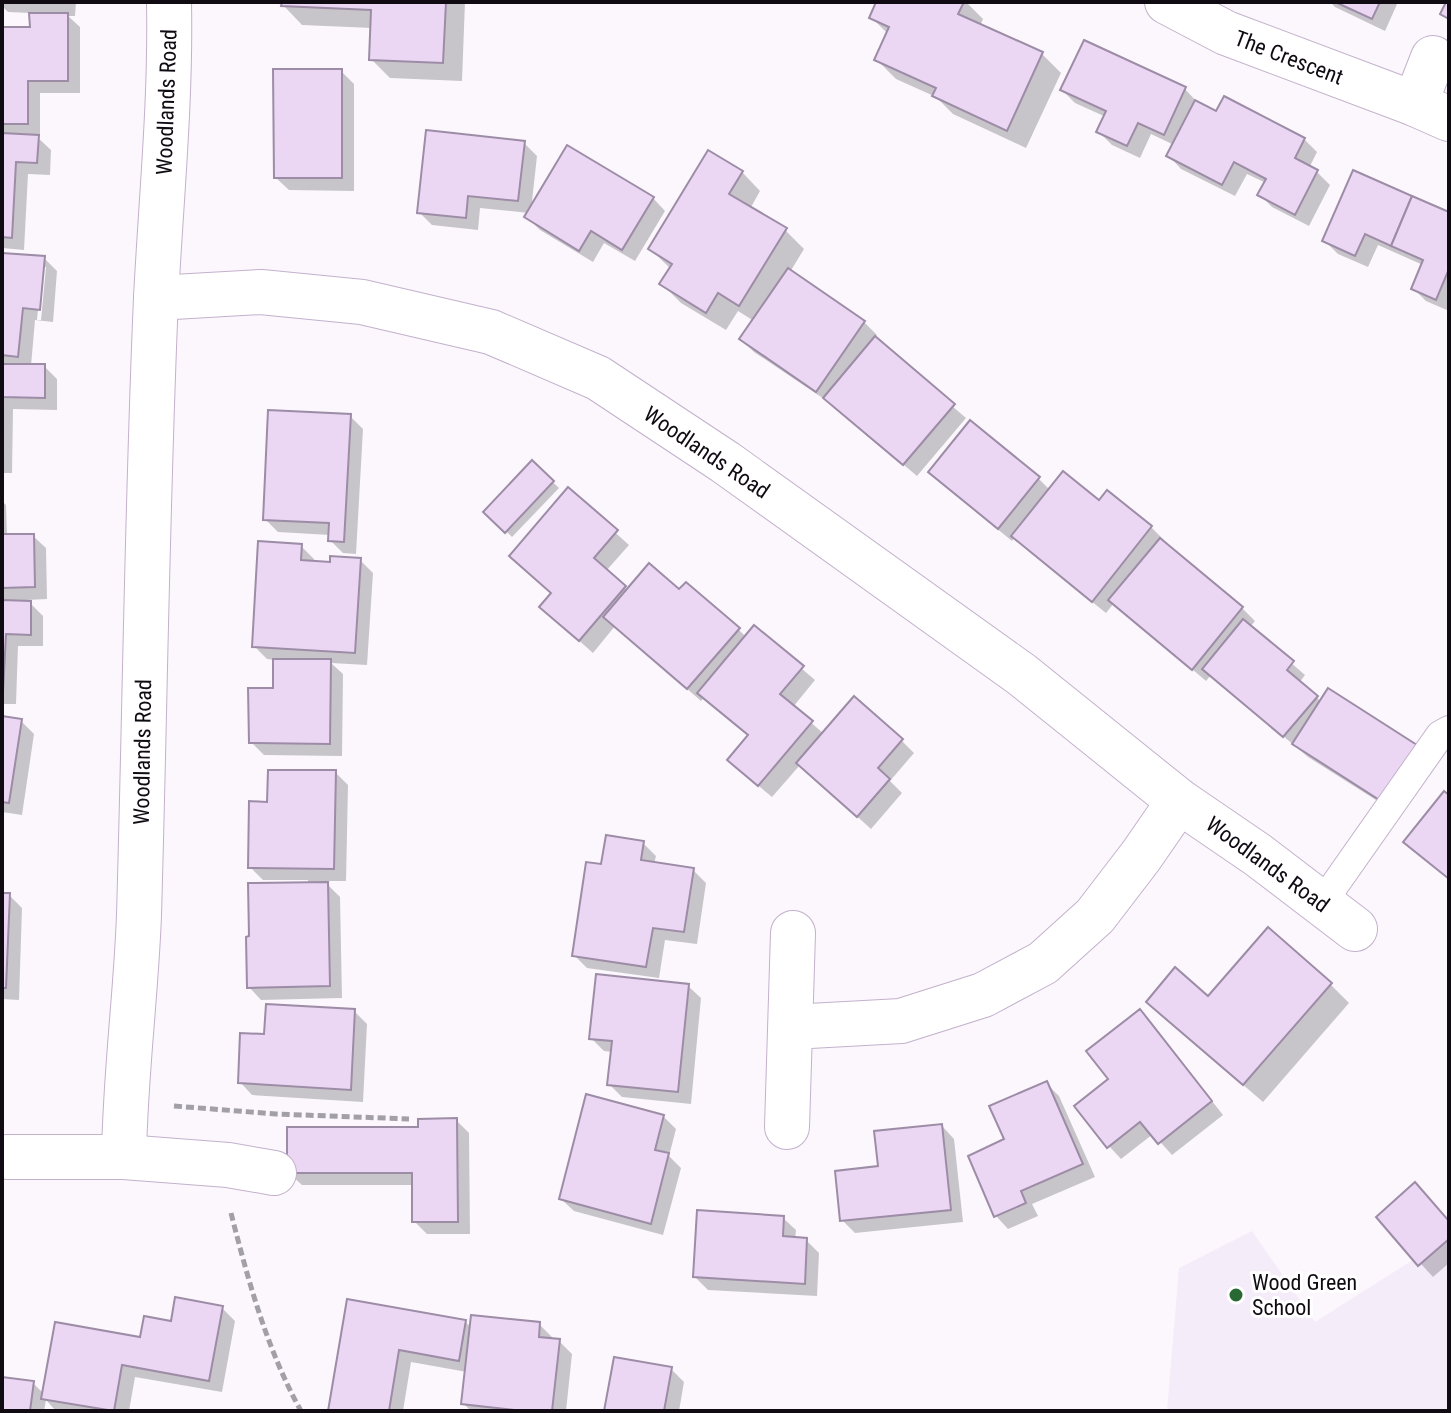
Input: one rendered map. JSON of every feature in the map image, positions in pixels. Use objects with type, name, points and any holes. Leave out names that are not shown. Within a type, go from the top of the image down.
[{"type":"street","name":"Woodlands Road","points":[[124,1157],[125,1101],[139,920],[146,579],[156,298],[170,53],[169,2]]},
{"type":"street","name":"The Crescent","points":[[1167,2],[1226,33],[1432,112],[1433,58]]},
{"type":"street","name":"Woodlands Road","points":[[156,298],[261,292],[362,302],[491,332],[598,378],[725,462],[1021,674],[1179,801],[1258,855],[1338,916]]},
{"type":"street","points":[[791,1027],[901,1021],[983,995],[1043,963],[1095,916],[1179,801]]},
{"type":"street","points":[[787,1127],[793,933]]},
{"type":"street","points":[[7,1157],[124,1157],[228,1165],[274,1173]]},
{"type":"lane","points":[[1338,916],[1440,735],[1449,730]]},
{"type":"path","points":[[125,1101],[276,1114],[409,1119]]},
{"type":"path","points":[[228,1165],[229,1207],[245,1269],[261,1318],[301,1411]]},
{"type":"shaded area","name":"Wood Green School","points":[[1252,1231],[1315,1322],[1449,1237],[1449,1411],[1167,1411],[1179,1268]]},
{"type":"building","points":[[282,2],[446,2],[443,63],[369,60],[371,10],[281,6]]},
{"type":"building","points":[[876,2],[964,2],[958,14],[1043,52],[1007,131],[932,96],[936,88],[874,60],[889,27],[869,18]]},
{"type":"building","points":[[1335,2],[1380,2],[1372,19]]},
{"type":"building","points":[[1449,2],[1449,19],[1440,14]]},
{"type":"building","points":[[29,13],[68,13],[68,81],[28,81],[28,124],[2,124],[2,27],[30,27]]},
{"type":"building","points":[[1084,40],[1186,87],[1164,135],[1138,123],[1127,146],[1096,132],[1106,111],[1060,90]]},
{"type":"building","points":[[273,69],[342,69],[342,178],[274,178]]},
{"type":"building","points":[[1224,96],[1305,138],[1295,158],[1318,170],[1295,215],[1257,195],[1266,179],[1234,162],[1222,185],[1166,156],[1195,100],[1216,111]]},
{"type":"building","points":[[426,130],[525,141],[518,201],[468,196],[466,218],[417,213]]},
{"type":"building","points":[[2,133],[39,135],[37,163],[16,162],[12,238],[2,237]]},
{"type":"building","points":[[567,145],[654,197],[622,250],[591,231],[579,251],[524,217]]},
{"type":"building","points":[[708,150],[743,171],[729,194],[787,228],[739,306],[718,293],[706,313],[659,284],[672,264],[648,249]]},
{"type":"building","points":[[1353,170],[1412,196],[1391,246],[1365,234],[1355,256],[1322,241]]},
{"type":"building","points":[[1412,196],[1449,212],[1449,269],[1436,300],[1411,289],[1423,260],[1391,246]]},
{"type":"building","points":[[2,253],[45,256],[40,310],[23,308],[18,357],[2,355]]},
{"type":"building","points":[[788,268],[865,321],[816,392],[739,339]]},
{"type":"building","points":[[875,336],[955,404],[903,465],[823,398]]},
{"type":"building","points":[[2,364],[45,364],[45,398],[2,397]]},
{"type":"building","points":[[268,410],[351,414],[344,542],[328,541],[329,523],[263,520]]},
{"type":"building","points":[[970,420],[1040,477],[998,529],[928,472]]},
{"type":"building","points":[[532,460],[554,481],[505,533],[483,512]]},
{"type":"building","points":[[1063,471],[1099,500],[1107,490],[1152,526],[1092,602],[1011,536]]},
{"type":"building","points":[[568,487],[618,530],[594,558],[626,586],[579,641],[539,607],[551,593],[509,556]]},
{"type":"building","points":[[2,534],[34,534],[35,587],[2,588]]},
{"type":"building","points":[[1160,538],[1243,607],[1192,670],[1108,600]]},
{"type":"building","points":[[258,541],[302,544],[301,560],[330,562],[330,556],[361,558],[355,653],[252,647]]},
{"type":"building","points":[[649,563],[679,589],[686,582],[740,628],[687,689],[603,617]]},
{"type":"building","points":[[2,600],[31,601],[31,635],[6,634],[3,692],[2,692]]},
{"type":"building","points":[[1243,619],[1294,661],[1287,670],[1318,696],[1283,737],[1202,669]]},
{"type":"building","points":[[754,625],[804,666],[780,694],[813,721],[758,786],[727,760],[748,735],[697,693]]},
{"type":"building","points":[[273,659],[331,659],[330,744],[249,743],[248,688],[273,688]]},
{"type":"building","points":[[1328,688],[1417,745],[1381,801],[1292,744]]},
{"type":"building","points":[[854,696],[903,739],[878,768],[890,779],[857,817],[796,763]]},
{"type":"building","points":[[2,716],[22,719],[9,803],[2,802]]},
{"type":"building","points":[[268,770],[336,770],[334,869],[248,868],[249,801],[267,802]]},
{"type":"building","points":[[1444,791],[1449,795],[1449,879],[1403,842]]},
{"type":"building","points":[[606,835],[644,841],[641,860],[694,868],[684,932],[653,928],[646,967],[572,956],[586,862],[601,864]]},
{"type":"building","points":[[328,882],[330,986],[247,988],[248,883]]},
{"type":"building","points":[[2,893],[10,893],[6,988],[2,988]]},
{"type":"building","points":[[1268,927],[1332,983],[1243,1085],[1146,1002],[1175,967],[1208,996]]},
{"type":"building","points":[[596,974],[689,984],[678,1092],[607,1085],[612,1041],[589,1039]]},
{"type":"building","points":[[266,1004],[355,1009],[351,1090],[238,1083],[240,1033],[264,1034]]},
{"type":"building","points":[[1140,1009],[1212,1101],[1158,1144],[1140,1122],[1107,1148],[1074,1106],[1108,1079],[1086,1051]]},
{"type":"building","points":[[1047,1081],[1083,1164],[1021,1191],[1026,1203],[994,1217],[968,1156],[1004,1139],[989,1106]]},
{"type":"building","points":[[586,1094],[664,1115],[655,1150],[669,1153],[651,1224],[559,1199]]},
{"type":"building","points":[[457,1118],[458,1222],[412,1222],[412,1173],[287,1173],[287,1127],[418,1127],[418,1119]]},
{"type":"building","points":[[942,1124],[951,1210],[840,1221],[835,1171],[878,1166],[874,1131]]},
{"type":"building","points":[[1415,1182],[1449,1221],[1449,1239],[1418,1266],[1376,1217]]},
{"type":"building","points":[[697,1210],[784,1216],[783,1236],[807,1238],[805,1284],[693,1277]]},
{"type":"building","points":[[175,1297],[223,1306],[209,1381],[122,1365],[114,1411],[41,1399],[55,1322],[140,1337],[144,1316],[171,1321]]},
{"type":"building","points":[[347,1299],[466,1320],[459,1361],[399,1350],[389,1411],[328,1411]]},
{"type":"building","points":[[471,1315],[540,1322],[539,1337],[560,1339],[552,1411],[461,1404]]},
{"type":"building","points":[[614,1357],[672,1367],[664,1411],[604,1411]]},
{"type":"building","points":[[2,1377],[34,1381],[30,1411],[2,1411]]},
{"type":"place","name":"Wood Green School","points":[[1236,1295]]}]
